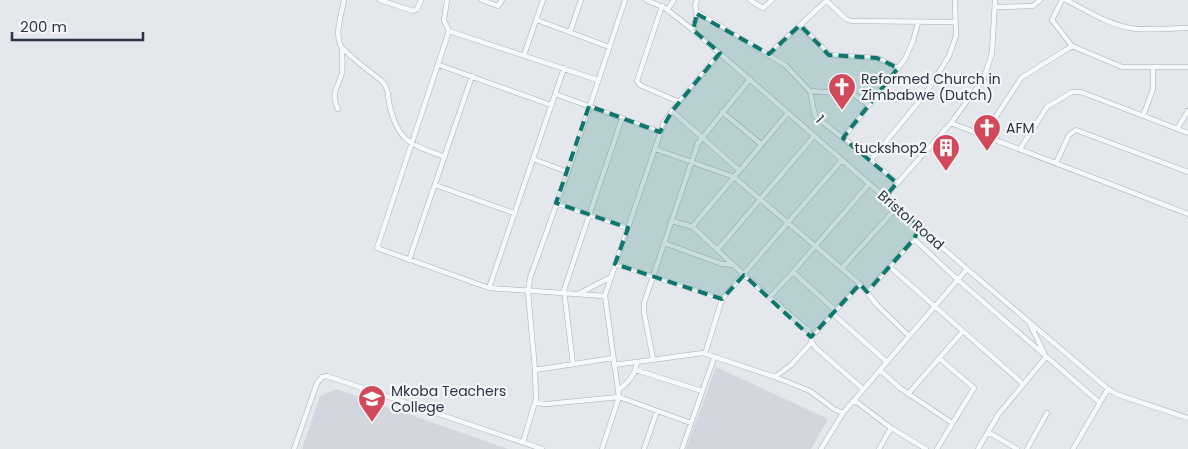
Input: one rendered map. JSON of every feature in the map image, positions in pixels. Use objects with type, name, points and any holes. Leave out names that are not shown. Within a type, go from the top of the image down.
[{"type":"street","points":[[338,109],[334,98],[337,83],[342,73],[342,48],[339,40],[339,30],[344,0]]},
{"type":"street","points":[[380,0],[413,11],[421,0]]},
{"type":"street","points":[[446,0],[444,20],[449,31],[376,246],[378,249],[489,288],[605,296]]},
{"type":"street","points":[[482,0],[498,6],[502,0]]},
{"type":"street","points":[[524,55],[543,0]]},
{"type":"street","points":[[570,32],[581,0]]},
{"type":"street","points":[[523,442],[535,403],[536,370],[528,292],[532,272],[568,172],[625,0]]},
{"type":"street","name":"Bristol Road","points":[[646,0],[668,9],[693,30],[1108,389],[1118,395],[1188,418]]},
{"type":"street","points":[[668,9],[674,0]]},
{"type":"street","points":[[693,30],[697,12],[694,5],[697,0]]},
{"type":"street","points":[[750,0],[764,8],[772,0]]},
{"type":"street","points":[[769,54],[826,0],[849,21],[955,22]]},
{"type":"street","points":[[871,160],[926,93],[950,56],[956,36],[955,0]]},
{"type":"street","points":[[885,197],[951,123],[986,74],[992,56],[995,0]]},
{"type":"street","points":[[996,7],[1032,6],[1040,0]]},
{"type":"street","points":[[1188,28],[1135,28],[1122,26],[1064,0],[1052,20],[1072,46],[1122,67],[1188,68]]},
{"type":"street","points":[[662,6],[636,81],[640,85],[679,102]]},
{"type":"street","points":[[697,12],[769,54],[789,69],[810,91],[851,94],[869,105]]},
{"type":"street","points":[[537,20],[609,47]]},
{"type":"street","points":[[843,138],[908,54],[918,22]]},
{"type":"street","points":[[800,26],[830,55],[877,58],[898,68]]},
{"type":"street","points":[[449,31],[598,80]]},
{"type":"street","points":[[984,135],[1021,78],[1072,46]]},
{"type":"street","points":[[342,48],[387,87],[394,122],[403,138],[412,144],[444,157]]},
{"type":"street","points":[[602,449],[618,397],[605,296],[660,132],[672,111],[720,53]]},
{"type":"street","points":[[439,65],[551,105]]},
{"type":"street","points":[[489,288],[564,68]]},
{"type":"street","points":[[1143,116],[1153,89],[1153,68]]},
{"type":"street","points":[[409,260],[472,76]]},
{"type":"street","points":[[653,359],[644,308],[652,276],[691,162],[702,137],[750,79]]},
{"type":"street","name":"1","points":[[810,91],[814,116],[871,160],[897,183]]},
{"type":"street","points":[[1020,149],[1047,107],[1072,92],[1081,92],[1188,133]]},
{"type":"street","points":[[555,94],[660,132]]},
{"type":"street","points":[[672,111],[739,170]]},
{"type":"street","points":[[1177,129],[1188,111]]},
{"type":"street","points":[[722,112],[761,144]]},
{"type":"street","points":[[692,227],[788,113]]},
{"type":"street","points":[[573,364],[563,294],[569,271],[622,118]]},
{"type":"street","points":[[951,123],[1188,214]]},
{"type":"street","points":[[1056,163],[1069,135],[1076,130],[1188,172]]},
{"type":"street","points":[[718,249],[814,136]]},
{"type":"street","points":[[655,149],[734,177],[860,284],[877,305],[909,336]]},
{"type":"street","points":[[533,159],[568,172]]},
{"type":"street","points":[[705,354],[722,299],[842,160]]},
{"type":"street","points":[[770,298],[869,184]]},
{"type":"street","points":[[435,185],[514,213]]},
{"type":"street","points":[[556,203],[628,228]]},
{"type":"street","points":[[842,268],[897,207]]},
{"type":"street","points":[[671,221],[692,227],[718,249],[770,298],[809,331],[812,340],[863,389]]},
{"type":"street","points":[[867,292],[914,239],[920,227]]},
{"type":"street","points":[[914,239],[958,280],[1100,403]]},
{"type":"street","points":[[664,243],[722,264],[734,265]]},
{"type":"street","points":[[615,264],[722,299]]},
{"type":"street","points":[[890,267],[1023,384]]},
{"type":"street","points":[[821,449],[843,413],[967,269]]},
{"type":"street","points":[[793,272],[887,362]]},
{"type":"street","points":[[577,295],[611,276]]},
{"type":"street","points":[[775,377],[791,365],[834,312],[860,284]]},
{"type":"street","points":[[1028,321],[1046,356]]},
{"type":"street","points":[[908,394],[963,331]]},
{"type":"street","points":[[614,365],[705,354],[810,390],[834,409],[843,413]]},
{"type":"street","points":[[978,449],[998,415],[1046,356]]},
{"type":"street","points":[[536,370],[613,358]]},
{"type":"street","points":[[682,449],[714,358]]},
{"type":"street","points":[[937,449],[974,388],[940,359]]},
{"type":"street","points":[[618,390],[629,382],[636,370],[637,362]]},
{"type":"street","points":[[636,370],[702,391]]},
{"type":"street","points":[[880,370],[894,384],[952,423]]},
{"type":"street","points":[[294,449],[317,383],[322,377],[327,376],[542,449]]},
{"type":"street","points":[[1073,449],[1108,389]]},
{"type":"street","points":[[535,403],[547,404],[618,397],[691,422]]},
{"type":"street","points":[[854,400],[891,428],[926,449]]},
{"type":"street","points":[[644,449],[657,411]]},
{"type":"street","points":[[1027,449],[1047,413]]},
{"type":"street","points":[[879,449],[891,428]]},
{"type":"street","points":[[988,432],[1017,449]]},
{"type":"highlighted area","points":[[697,14],[769,54],[800,25],[829,55],[877,58],[898,68],[843,138],[897,183],[885,197],[920,227],[914,239],[867,292],[860,284],[811,337],[744,275],[722,299],[615,264],[628,228],[556,203],[589,106],[660,132],[672,111],[720,53],[693,30]]},
{"type":"shaded area","points":[[716,367],[828,419],[811,449],[686,449]]},
{"type":"shaded area","name":"Mkoba Teachers College","points":[[336,389],[508,449],[302,449],[320,396]]},
{"type":"place","name":"Reformed Church in Zimbabwe (Dutch)","points":[[842,111]]},
{"type":"place","name":"AFM","points":[[987,152]]},
{"type":"place","name":"tuckshop2","points":[[946,172]]},
{"type":"place","name":"Mkoba Teachers College","points":[[372,423]]}]
